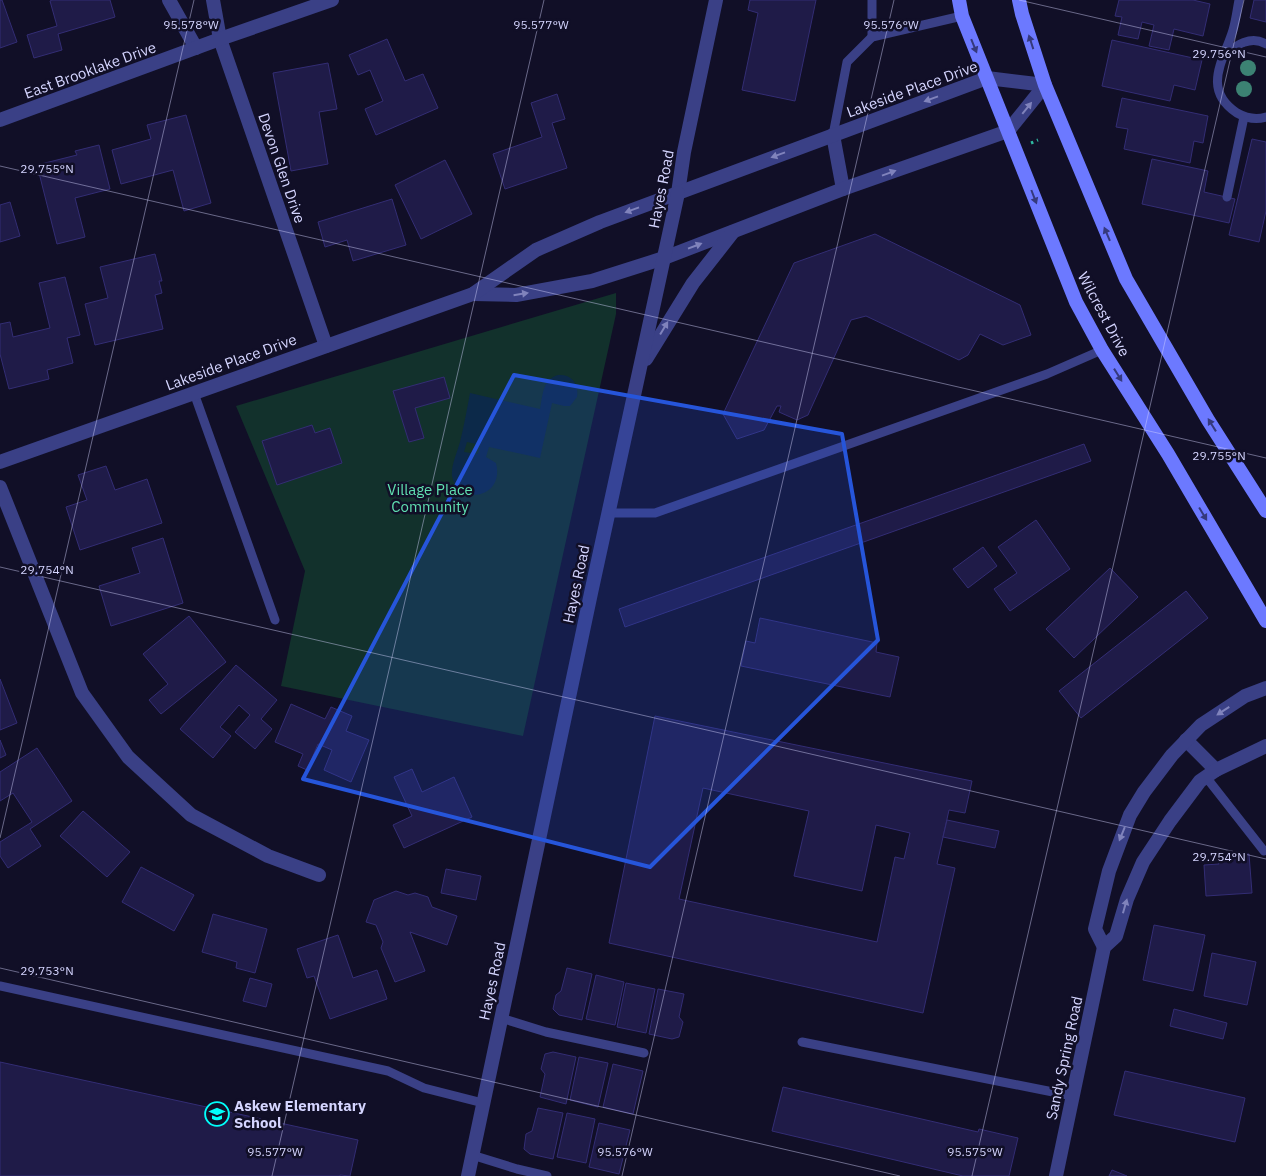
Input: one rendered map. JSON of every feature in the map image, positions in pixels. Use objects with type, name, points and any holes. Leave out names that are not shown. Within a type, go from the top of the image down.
[{"type":"main road","name":"Wilcrest Drive","points":[[959,0],[962,16],[1076,302],[1102,350],[1173,463],[1266,621]]},
{"type":"main road","points":[[1019,0],[1045,85],[1126,279],[1208,420],[1266,511]]},
{"type":"street","points":[[169,0],[196,48]]},
{"type":"street","name":"Devon Glen Drive","points":[[213,0],[220,39],[326,346]]},
{"type":"street","name":"East Brooklake Drive","points":[[0,120],[332,0]]},
{"type":"street","name":"Hayes Road","points":[[468,1176],[608,513],[678,193],[684,152],[716,0]]},
{"type":"street","name":"Lakeside Place Drive","points":[[0,462],[473,294],[536,250],[600,222],[987,78],[1045,85]]},
{"type":"street","points":[[1008,130],[1045,85]]},
{"type":"street","name":"Lakeside Place Drive","points":[[473,294],[516,296],[592,281],[664,258],[843,189],[1008,130]]},
{"type":"street","points":[[833,135],[843,189]]},
{"type":"street","points":[[640,370],[693,283],[734,231]]},
{"type":"street","points":[[0,487],[82,693],[128,756],[190,815],[268,856],[319,875]]},
{"type":"street","points":[[1104,947],[1095,929],[1109,871],[1130,815],[1144,792],[1172,754],[1201,725],[1245,696],[1266,688]]},
{"type":"street","points":[[1186,740],[1211,774]]},
{"type":"street","name":"Sandy Spring Road","points":[[1056,1176],[1104,947],[1116,936],[1127,899],[1143,862],[1170,821],[1200,781],[1266,746]]},
{"type":"lane","points":[[872,0],[872,37]]},
{"type":"lane","points":[[1239,0],[1233,30],[1220,65],[1218,86],[1226,104],[1233,110],[1244,117],[1260,119],[1266,117]]},
{"type":"lane","points":[[833,135],[847,62],[872,37],[962,16]]},
{"type":"lane","points":[[1224,55],[1234,46],[1245,42],[1253,40],[1266,44]]},
{"type":"lane","points":[[1227,197],[1244,117]]},
{"type":"lane","points":[[608,513],[654,513],[1047,374],[1102,350]]},
{"type":"lane","points":[[194,393],[275,620]]},
{"type":"lane","points":[[1211,774],[1264,851]]},
{"type":"lane","points":[[0,986],[388,1071],[424,1088],[483,1102]]},
{"type":"lane","points":[[501,1018],[546,1032],[644,1053]]},
{"type":"lane","points":[[802,1042],[1073,1096]]},
{"type":"lane","points":[[472,1154],[517,1169],[547,1176]]},
{"type":"highlighted area","points":[[514,375],[842,434],[878,640],[650,867],[303,779]]},
{"type":"green space","name":"Village Place Community","points":[[616,293],[616,314],[523,736],[281,686],[305,571],[236,406]]},
{"type":"water","points":[[563,375],[571,378],[576,384],[577,397],[570,406],[552,403],[540,458],[489,447],[486,457],[496,463],[497,475],[494,484],[488,491],[480,494],[471,495],[463,492],[456,486],[452,472],[470,393],[540,409],[546,384],[553,377]],"holes":[[[467,442],[480,445],[478,454],[464,452]]]},
{"type":"building","points":[[0,0],[2,0],[17,42],[0,48]]},
{"type":"building","points":[[110,0],[115,17],[58,34],[62,50],[34,58],[27,35],[57,26],[50,1]]},
{"type":"building","points":[[750,0],[816,0],[795,101],[742,90],[758,13],[748,10]]},
{"type":"building","points":[[1119,0],[1193,0],[1210,4],[1203,36],[1174,29],[1169,50],[1149,46],[1154,25],[1142,22],[1138,39],[1118,35],[1122,17],[1115,16]]},
{"type":"building","points":[[1254,0],[1266,0],[1266,22],[1250,18]]},
{"type":"building","points":[[387,39],[405,81],[423,74],[438,108],[376,135],[365,109],[383,101],[370,70],[358,75],[349,55]]},
{"type":"building","points":[[1112,40],[1202,60],[1195,90],[1174,85],[1170,101],[1102,86]]},
{"type":"building","points":[[328,63],[337,109],[319,112],[328,164],[291,171],[273,73]]},
{"type":"building","points":[[557,94],[565,119],[552,123],[567,168],[505,189],[493,154],[542,137],[531,103]]},
{"type":"building","points":[[1122,98],[1208,116],[1203,143],[1194,141],[1190,163],[1124,149],[1128,129],[1116,127]]},
{"type":"building","points":[[186,115],[211,203],[184,211],[173,170],[121,184],[112,150],[151,139],[147,125]]},
{"type":"building","points":[[1252,139],[1266,142],[1266,211],[1259,242],[1229,235]]},
{"type":"building","points":[[99,145],[110,189],[75,198],[85,237],[57,244],[37,165],[77,155],[75,151]]},
{"type":"building","points":[[1152,159],[1208,171],[1204,192],[1235,199],[1229,223],[1142,204]]},
{"type":"building","points":[[445,160],[472,214],[421,239],[395,185]]},
{"type":"building","points":[[392,199],[406,245],[353,261],[347,240],[325,247],[318,222]]},
{"type":"building","points":[[10,202],[20,236],[0,242],[0,205]]},
{"type":"building","points":[[875,234],[1020,305],[1031,335],[1003,345],[980,334],[968,355],[959,360],[866,316],[851,320],[808,415],[797,420],[779,412],[781,406],[777,406],[764,430],[737,439],[723,414],[794,263]]},
{"type":"building","points":[[155,254],[162,281],[159,281],[162,293],[155,295],[163,329],[95,345],[85,304],[108,298],[100,267]]},
{"type":"building","points":[[65,277],[80,335],[67,338],[73,363],[47,370],[49,379],[9,389],[0,354],[0,324],[10,322],[13,337],[50,328],[39,283]]},
{"type":"building","points":[[444,377],[450,398],[415,408],[424,438],[409,442],[393,391]]},
{"type":"building","points":[[312,425],[315,433],[330,428],[342,463],[277,485],[262,441]]},
{"type":"building","points":[[1084,444],[1091,461],[625,627],[619,609]]},
{"type":"building","points":[[106,466],[115,490],[147,479],[162,523],[80,550],[66,507],[87,500],[78,475]]},
{"type":"building","points":[[1036,520],[1070,569],[1010,611],[994,589],[1017,573],[998,547]]},
{"type":"building","points":[[163,538],[183,603],[111,626],[99,586],[140,573],[132,548]]},
{"type":"building","points":[[983,547],[997,566],[968,588],[953,569]]},
{"type":"building","points":[[1110,568],[1138,597],[1074,658],[1046,629]]},
{"type":"building","points":[[1186,591],[1208,618],[1081,718],[1059,691]]},
{"type":"building","points":[[189,616],[226,662],[161,714],[149,700],[168,684],[143,654]]},
{"type":"building","points":[[760,618],[877,643],[876,652],[899,657],[890,697],[741,666],[746,641],[755,643]]},
{"type":"building","points":[[236,665],[277,700],[261,719],[272,729],[255,749],[235,732],[250,715],[239,705],[220,727],[231,736],[213,758],[180,729]]},
{"type":"building","points":[[0,679],[17,723],[0,730]]},
{"type":"building","points":[[291,704],[325,719],[331,707],[352,716],[346,731],[369,740],[351,782],[324,770],[332,750],[318,744],[307,770],[298,766],[303,754],[275,742]]},
{"type":"building","points":[[655,716],[972,781],[965,813],[949,810],[937,864],[955,868],[923,1013],[609,943]],"holes":[[[703,788],[809,811],[794,876],[862,891],[876,825],[910,833],[904,859],[895,857],[877,942],[679,899]]]},
{"type":"building","points":[[0,740],[6,755],[0,758]]},
{"type":"building","points":[[37,748],[72,801],[30,829],[41,846],[8,868],[0,856],[0,842],[32,822],[13,793],[0,801],[0,772]]},
{"type":"building","points":[[412,769],[422,792],[454,777],[472,817],[404,848],[393,825],[412,816],[394,777]]},
{"type":"building","points":[[83,811],[130,852],[107,877],[60,836]]},
{"type":"building","points":[[947,820],[999,831],[995,848],[943,837]]},
{"type":"building","points":[[1249,854],[1252,893],[1206,896],[1204,865],[1219,864],[1218,856]]},
{"type":"building","points":[[141,867],[194,895],[174,931],[122,902]]},
{"type":"building","points":[[446,869],[481,876],[476,900],[441,893]]},
{"type":"building","points":[[396,891],[408,895],[415,893],[428,897],[432,907],[457,916],[447,945],[410,932],[425,971],[395,982],[381,948],[383,942],[376,925],[366,922],[374,900]]},
{"type":"building","points":[[213,914],[267,929],[255,973],[236,968],[237,962],[202,952]]},
{"type":"building","points":[[1154,925],[1205,935],[1193,991],[1143,980]]},
{"type":"building","points":[[338,935],[353,978],[377,970],[387,999],[330,1019],[314,976],[307,978],[297,949]]},
{"type":"building","points":[[1212,953],[1256,962],[1247,1005],[1204,996]]},
{"type":"building","points":[[567,968],[592,974],[582,1020],[559,1015],[553,1009],[556,995],[561,991]]},
{"type":"building","points":[[596,975],[624,982],[615,1025],[586,1019]]},
{"type":"building","points":[[250,978],[272,984],[266,1007],[243,1001]]},
{"type":"building","points":[[626,983],[655,989],[646,1033],[617,1027]]},
{"type":"building","points":[[658,989],[684,994],[679,1017],[683,1022],[679,1037],[672,1039],[649,1034]]},
{"type":"building","points":[[1174,1009],[1227,1023],[1223,1039],[1170,1026]]},
{"type":"building","points":[[553,1052],[576,1057],[566,1104],[540,1097],[545,1074],[541,1069],[545,1054]]},
{"type":"building","points":[[579,1057],[608,1063],[598,1107],[570,1100]]},
{"type":"building","points":[[0,1062],[358,1140],[350,1176],[0,1176]]},
{"type":"building","points":[[613,1064],[643,1071],[633,1114],[603,1107]]},
{"type":"building","points":[[1125,1071],[1245,1098],[1235,1142],[1114,1115]]},
{"type":"building","points":[[783,1087],[978,1132],[979,1129],[1018,1138],[1009,1176],[963,1176],[772,1131]]},
{"type":"building","points":[[538,1108],[563,1113],[553,1159],[530,1154],[524,1149],[526,1134],[532,1131]]},
{"type":"building","points":[[567,1113],[595,1119],[586,1163],[557,1157]]},
{"type":"building","points":[[599,1123],[630,1130],[619,1174],[589,1167]]},
{"type":"building","points":[[1112,1170],[1127,1176],[1109,1176]]},
{"type":"place","name":"Askew Elementary School","points":[[217,1114]]}]
